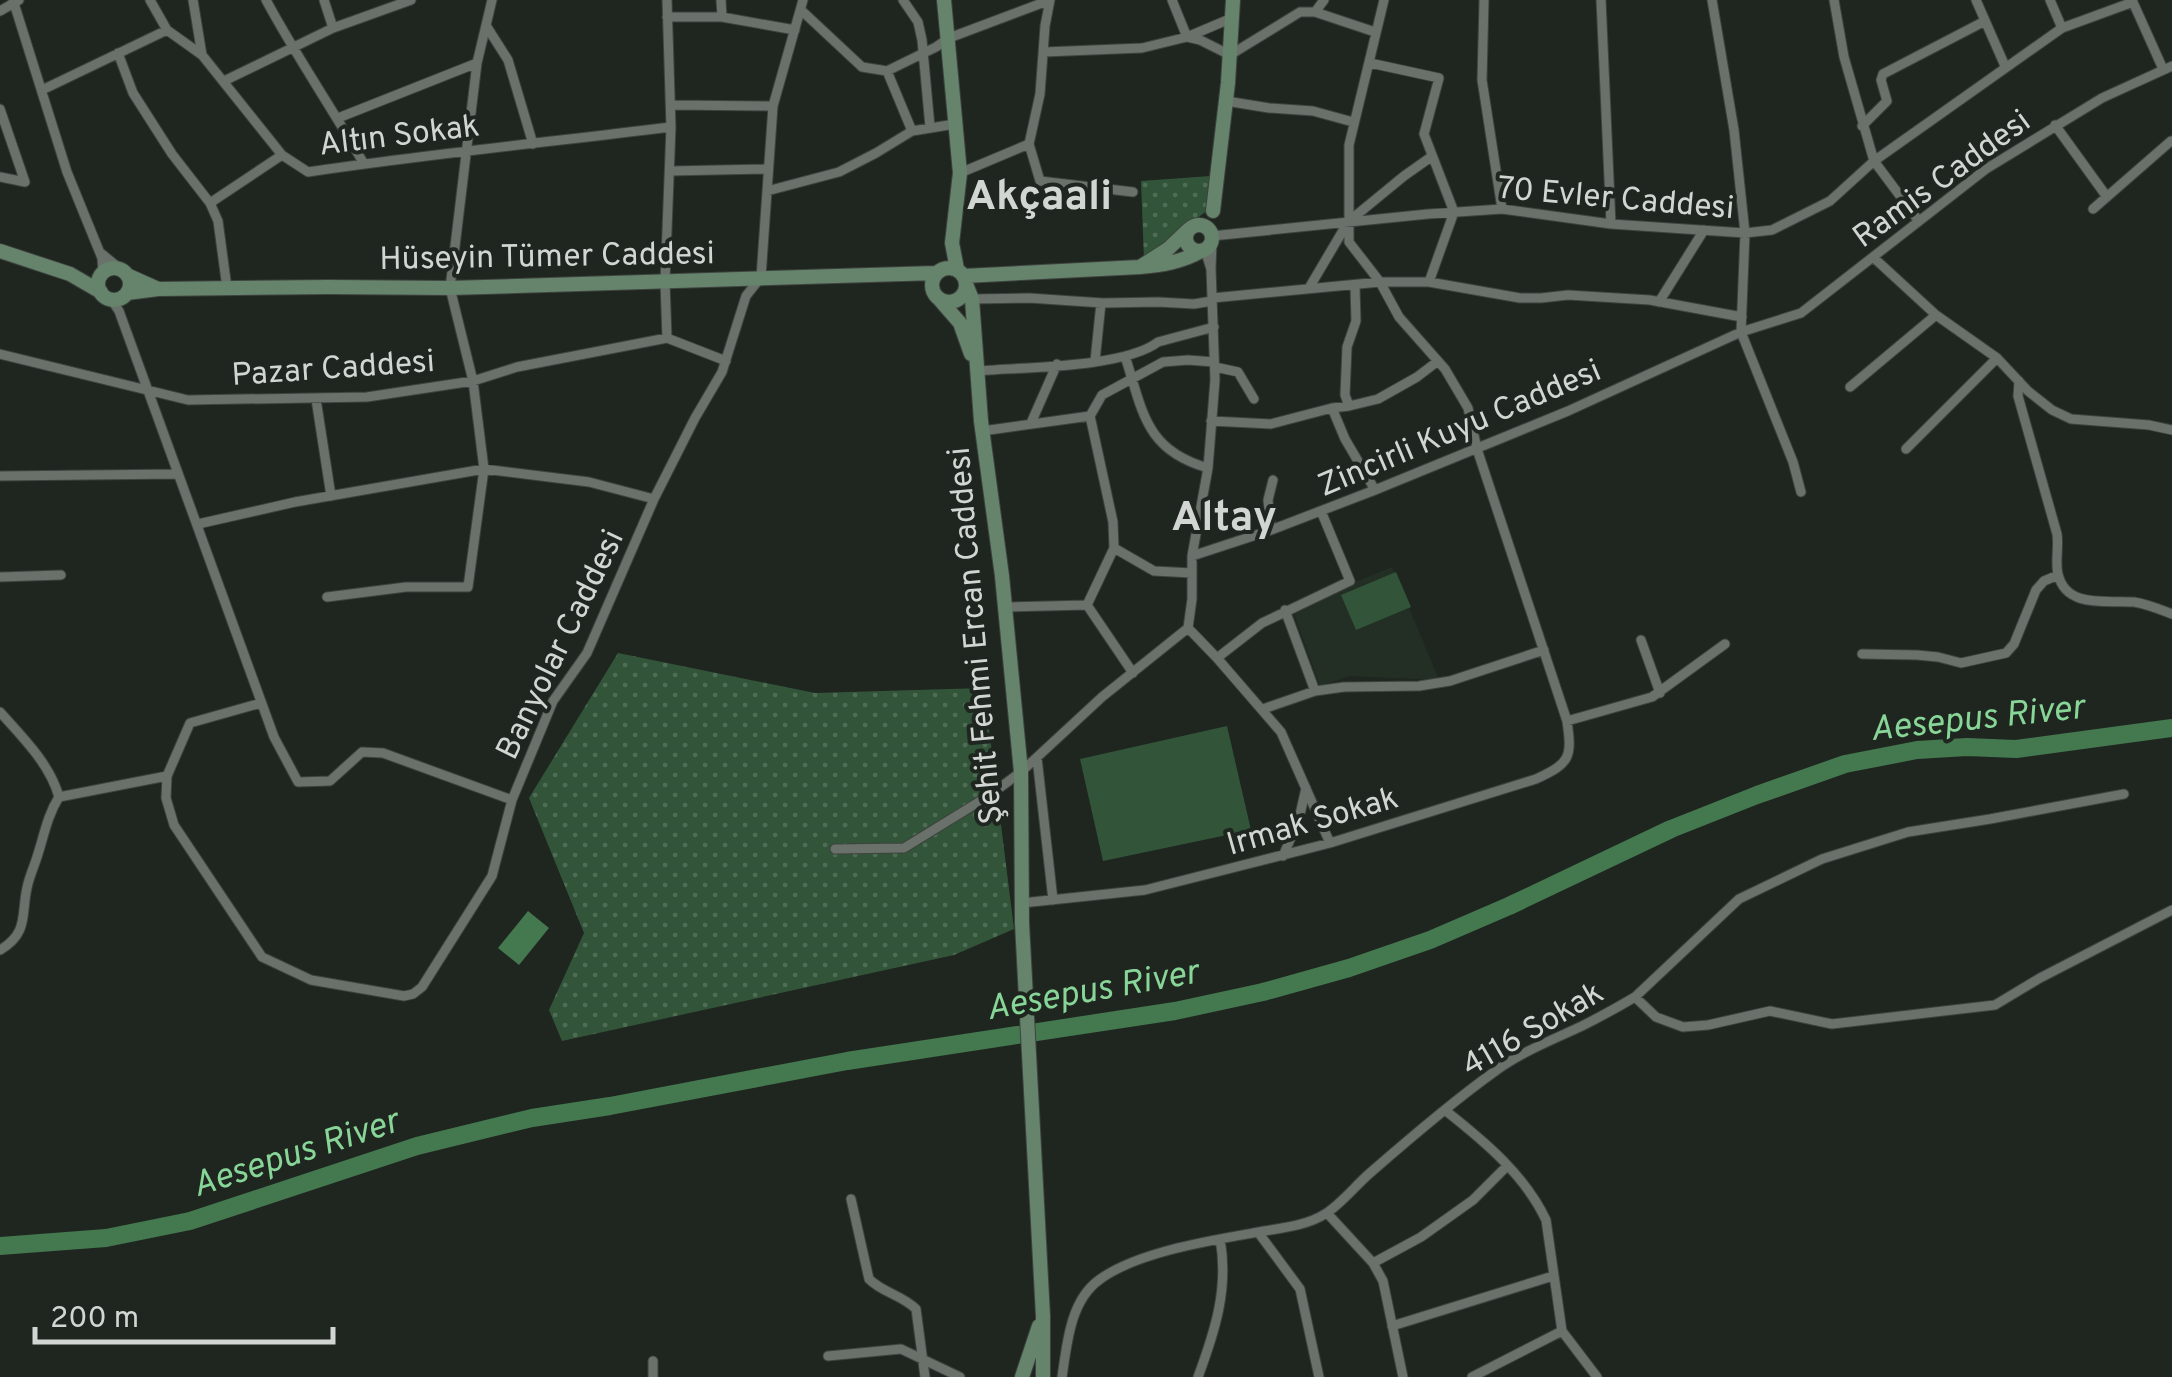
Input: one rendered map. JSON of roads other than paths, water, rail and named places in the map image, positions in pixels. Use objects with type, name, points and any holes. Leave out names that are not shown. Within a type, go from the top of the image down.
[{"type":"main road","name":"Şehit Fehmi Ercan Caddesi","points":[[944,0],[960,174],[952,243],[972,299],[982,431],[1021,772],[1022,922],[1044,1377]]},
{"type":"main road","points":[[936,295],[932,284],[936,273],[946,268],[963,276],[1166,265],[1190,258],[1208,242],[1226,101],[1232,0]]},
{"type":"main road","points":[[1140,267],[1214,210]]},
{"type":"main road","points":[[1192,227],[1205,226],[1208,242]]},
{"type":"main road","points":[[1192,227],[1185,238],[1188,246],[1195,251],[1208,242]]},
{"type":"main road","points":[[0,251],[55,268],[116,295]]},
{"type":"main road","points":[[55,268],[103,272],[110,268],[124,272],[130,286],[116,295]]},
{"type":"main road","points":[[103,272],[98,284],[116,295]]},
{"type":"main road","name":"Hüseyin Tümer Caddesi","points":[[124,272],[158,290]]},
{"type":"main road","name":"Hüseyin Tümer Caddesi","points":[[116,295],[227,288],[450,288],[936,273]]},
{"type":"main road","points":[[896,274],[951,302],[965,292],[963,276]]},
{"type":"main road","name":"Şehit Fehmi Ercan Caddesi","points":[[936,295],[960,323],[977,371]]},
{"type":"main road","name":"Şehit Fehmi Ercan Caddesi","points":[[1022,1377],[1043,1316]]},
{"type":"street","name":"Altın Sokak","points":[[150,0],[167,30],[202,55],[282,155],[308,172],[671,126]]},
{"type":"street","points":[[193,0],[202,55]]},
{"type":"street","points":[[266,0],[364,164]]},
{"type":"street","points":[[324,0],[332,28]]},
{"type":"street","points":[[224,81],[332,28],[410,0]]},
{"type":"street","points":[[327,598],[406,587],[468,586],[484,470],[473,381],[450,288],[476,63],[492,0]]},
{"type":"street","points":[[667,0],[671,104],[667,338],[726,361]]},
{"type":"street","points":[[721,0],[722,17]]},
{"type":"street","points":[[902,0],[918,22],[930,127]]},
{"type":"street","points":[[802,5],[862,67],[887,71],[948,38],[1050,0]]},
{"type":"street","points":[[1050,0],[1040,94],[1029,144],[1040,181],[1133,192]]},
{"type":"street","points":[[1172,0],[1187,37]]},
{"type":"street","points":[[1300,0],[1300,12]]},
{"type":"street","points":[[1314,12],[1324,0]]},
{"type":"street","points":[[1348,222],[1349,144],[1384,0]]},
{"type":"street","points":[[1484,0],[1482,80],[1502,209]]},
{"type":"street","points":[[1600,0],[1611,224]]},
{"type":"street","points":[[1712,0],[1734,130],[1745,233],[1741,332],[1793,462],[1801,492]]},
{"type":"street","points":[[1834,0],[1844,57],[1874,161],[1918,220]]},
{"type":"street","points":[[1976,0],[2005,66]]},
{"type":"street","points":[[2050,0],[2062,28]]},
{"type":"street","points":[[0,11],[16,1],[67,172],[102,258],[103,272]]},
{"type":"street","points":[[2132,1],[2167,67]]},
{"type":"street","name":"70 Evler Caddesi","points":[[1208,242],[1348,222],[1502,209],[1611,224],[1745,233],[1772,230],[1830,201],[1874,161],[2062,28],[2132,1]]},
{"type":"street","points":[[761,277],[774,106],[802,5]]},
{"type":"street","points":[[1187,37],[1230,55],[1300,12],[1314,12],[1376,32]]},
{"type":"street","points":[[667,17],[722,17],[795,30]]},
{"type":"street","points":[[1044,52],[1142,48],[1187,37],[1232,18]]},
{"type":"street","points":[[1862,126],[1887,100],[1883,74],[1986,21]]},
{"type":"street","points":[[486,26],[508,60],[534,144]]},
{"type":"street","points":[[42,90],[167,30]]},
{"type":"street","points":[[118,53],[133,93],[172,154],[210,203],[218,221],[227,288]]},
{"type":"street","points":[[1370,62],[1439,78],[1424,134],[1454,212],[1429,282]]},
{"type":"street","points":[[338,118],[476,63]]},
{"type":"street","name":"Ramis Caddesi","points":[[1741,332],[1800,314],[1986,168],[2102,98],[2167,67]]},
{"type":"street","points":[[887,71],[912,131]]},
{"type":"street","points":[[1226,101],[1313,111],[1353,122]]},
{"type":"street","points":[[671,104],[774,106]]},
{"type":"street","points":[[0,109],[25,182],[0,177]]},
{"type":"street","points":[[767,191],[840,172],[912,131],[956,124]]},
{"type":"street","points":[[2055,125],[2107,197]]},
{"type":"street","points":[[2093,209],[2171,141]]},
{"type":"street","points":[[960,174],[1029,144]]},
{"type":"street","points":[[210,203],[282,155]]},
{"type":"street","points":[[1309,288],[1348,222],[1431,157]]},
{"type":"street","points":[[670,171],[767,169]]},
{"type":"street","name":"Irmak Sokak","points":[[1022,903],[1145,890],[1330,843],[1536,778],[1564,762],[1571,749],[1567,721],[1477,450],[1468,408],[1446,370],[1399,317],[1380,282],[1349,242],[1348,222]]},
{"type":"street","points":[[1659,302],[1704,230]]},
{"type":"street","points":[[836,849],[904,848],[990,795],[1188,628],[1192,556],[1208,468],[1211,422],[1214,327],[1208,242]]},
{"type":"street","points":[[98,249],[124,272]]},
{"type":"street","points":[[1874,258],[1936,315],[1997,358],[2044,404],[2072,419],[2172,430]]},
{"type":"street","name":"Banyolar Caddesi","points":[[167,776],[166,798],[174,824],[262,957],[310,980],[404,996],[422,987],[492,876],[512,800],[553,701],[587,653],[654,499],[726,361],[746,296],[761,277]]},
{"type":"street","points":[[972,299],[1194,304],[1309,288],[1429,282],[1520,298],[1568,295],[1659,302],[1742,317]]},
{"type":"street","points":[[1349,406],[1345,395],[1347,348],[1356,322],[1355,286]]},
{"type":"street","points":[[116,295],[115,303],[261,703],[298,782],[330,782],[362,752],[382,753],[512,800]]},
{"type":"street","points":[[1095,361],[1101,303]]},
{"type":"street","points":[[1850,388],[1936,315]]},
{"type":"street","points":[[977,371],[1126,356],[1158,342],[1214,327]]},
{"type":"street","name":"Zincirli Kuyu Caddesi","points":[[1192,556],[1321,512],[1477,450],[1741,332]]},
{"type":"street","name":"Pazar Caddesi","points":[[0,354],[188,400],[316,400],[367,397],[473,381],[518,366],[667,338]]},
{"type":"street","points":[[1126,356],[1147,424],[1156,438],[1182,460],[1208,468]]},
{"type":"street","points":[[1906,449],[1997,358]]},
{"type":"street","points":[[1087,605],[1114,548],[1113,522],[1090,416],[1102,394],[1163,362],[1188,360],[1238,372],[1254,399]]},
{"type":"street","points":[[1211,422],[1270,424],[1349,406],[1378,398],[1438,361]]},
{"type":"street","points":[[1031,424],[1058,364]]},
{"type":"street","points":[[2019,381],[2018,396],[2057,534],[2058,575],[2068,593],[2098,602],[2141,603],[2172,614]]},
{"type":"street","points":[[316,400],[332,496]]},
{"type":"street","points":[[1332,408],[1375,490]]},
{"type":"street","points":[[982,431],[1090,416]]},
{"type":"street","points":[[198,524],[295,502],[484,470],[556,477],[654,499]]},
{"type":"street","points":[[0,476],[177,474]]},
{"type":"street","points":[[1270,530],[1268,500],[1272,480]]},
{"type":"street","points":[[1217,658],[1262,623],[1350,581],[1321,512]]},
{"type":"street","points":[[1114,548],[1154,571],[1192,574]]},
{"type":"street","points":[[0,578],[60,575]]},
{"type":"street","points":[[1862,654],[1917,654],[1962,663],[2006,652],[2014,644],[2036,590],[2058,575]]},
{"type":"street","points":[[1005,607],[1087,605]]},
{"type":"street","points":[[1087,605],[1133,673]]},
{"type":"street","points":[[1285,610],[1315,691]]},
{"type":"street","points":[[1188,628],[1281,732],[1330,843]]},
{"type":"street","points":[[1641,640],[1660,693]]},
{"type":"street","points":[[1567,721],[1652,697],[1725,644]]},
{"type":"street","points":[[1262,709],[1315,691],[1448,681],[1544,650]]},
{"type":"street","points":[[0,950],[21,928],[26,916],[27,886],[48,815],[59,798],[167,776],[190,723],[261,703]]},
{"type":"street","points":[[0,712],[54,779],[59,798]]},
{"type":"street","points":[[1037,758],[1053,900]]},
{"type":"street","points":[[1283,856],[1306,788]]},
{"type":"street","points":[[1635,997],[1739,899],[1822,859],[1908,832],[2124,794]]},
{"type":"street","name":"4116 Sokak","points":[[1062,1377],[1077,1307],[1100,1279],[1134,1262],[1310,1221],[1327,1213],[1367,1175],[1495,1070],[1635,997],[1656,1016],[1683,1027],[1770,1012],[1832,1024],[1995,1005],[2172,910]]},
{"type":"street","points":[[1446,1111],[1482,1139],[1538,1204],[1546,1220],[1562,1331],[1597,1377]]},
{"type":"street","points":[[1373,1263],[1473,1200],[1507,1166]]},
{"type":"street","points":[[852,1199],[870,1278],[877,1287],[903,1298],[916,1309],[926,1377]]},
{"type":"street","points":[[1327,1213],[1373,1263],[1383,1280],[1403,1377]]},
{"type":"street","points":[[1258,1232],[1300,1288],[1319,1377]]},
{"type":"street","points":[[1198,1377],[1214,1334],[1221,1299],[1224,1263],[1220,1239]]},
{"type":"street","points":[[1392,1326],[1553,1276]]},
{"type":"street","points":[[1472,1377],[1562,1331]]},
{"type":"street","points":[[828,1356],[901,1349],[960,1377]]},
{"type":"street","points":[[653,1361],[654,1377]]},
{"type":"street","points":[[1492,1365],[1501,1377]]},
{"type":"waterway","name":"Aesepus River","points":[[0,1246],[106,1238],[190,1221],[417,1146],[532,1118],[847,1061],[1175,1011],[1263,992],[1430,940],[1671,829],[1845,764],[1917,750],[2016,749],[2172,728]]},
{"type":"district","name":"Akçaali","points":[[1039,194]]},
{"type":"district","name":"Altay","points":[[1224,515]]}]
